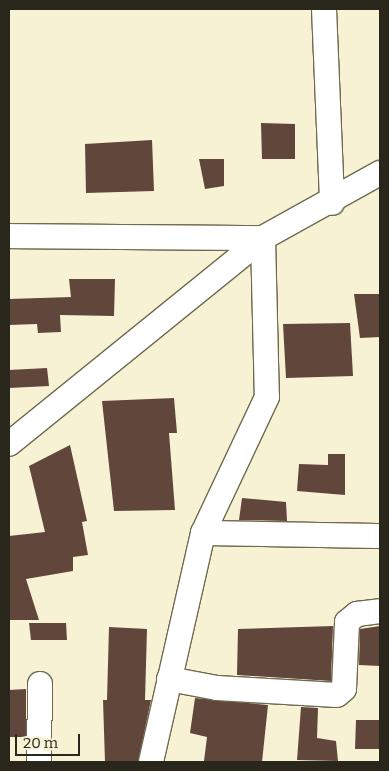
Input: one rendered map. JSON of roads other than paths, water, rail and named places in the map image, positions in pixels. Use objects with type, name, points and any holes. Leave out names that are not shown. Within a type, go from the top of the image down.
[{"type":"street","points":[[324,9],[332,203]]},
{"type":"street","points":[[9,444],[263,238],[332,203],[380,173]]},
{"type":"street","points":[[9,236],[263,238]]},
{"type":"street","points":[[151,762],[203,533],[267,397],[263,238]]},
{"type":"street","points":[[203,533],[380,536]]},
{"type":"street","points":[[169,679],[217,688],[337,695],[345,682],[347,622],[357,614],[380,611]]},
{"type":"street","points":[[39,762],[40,684]]}]
